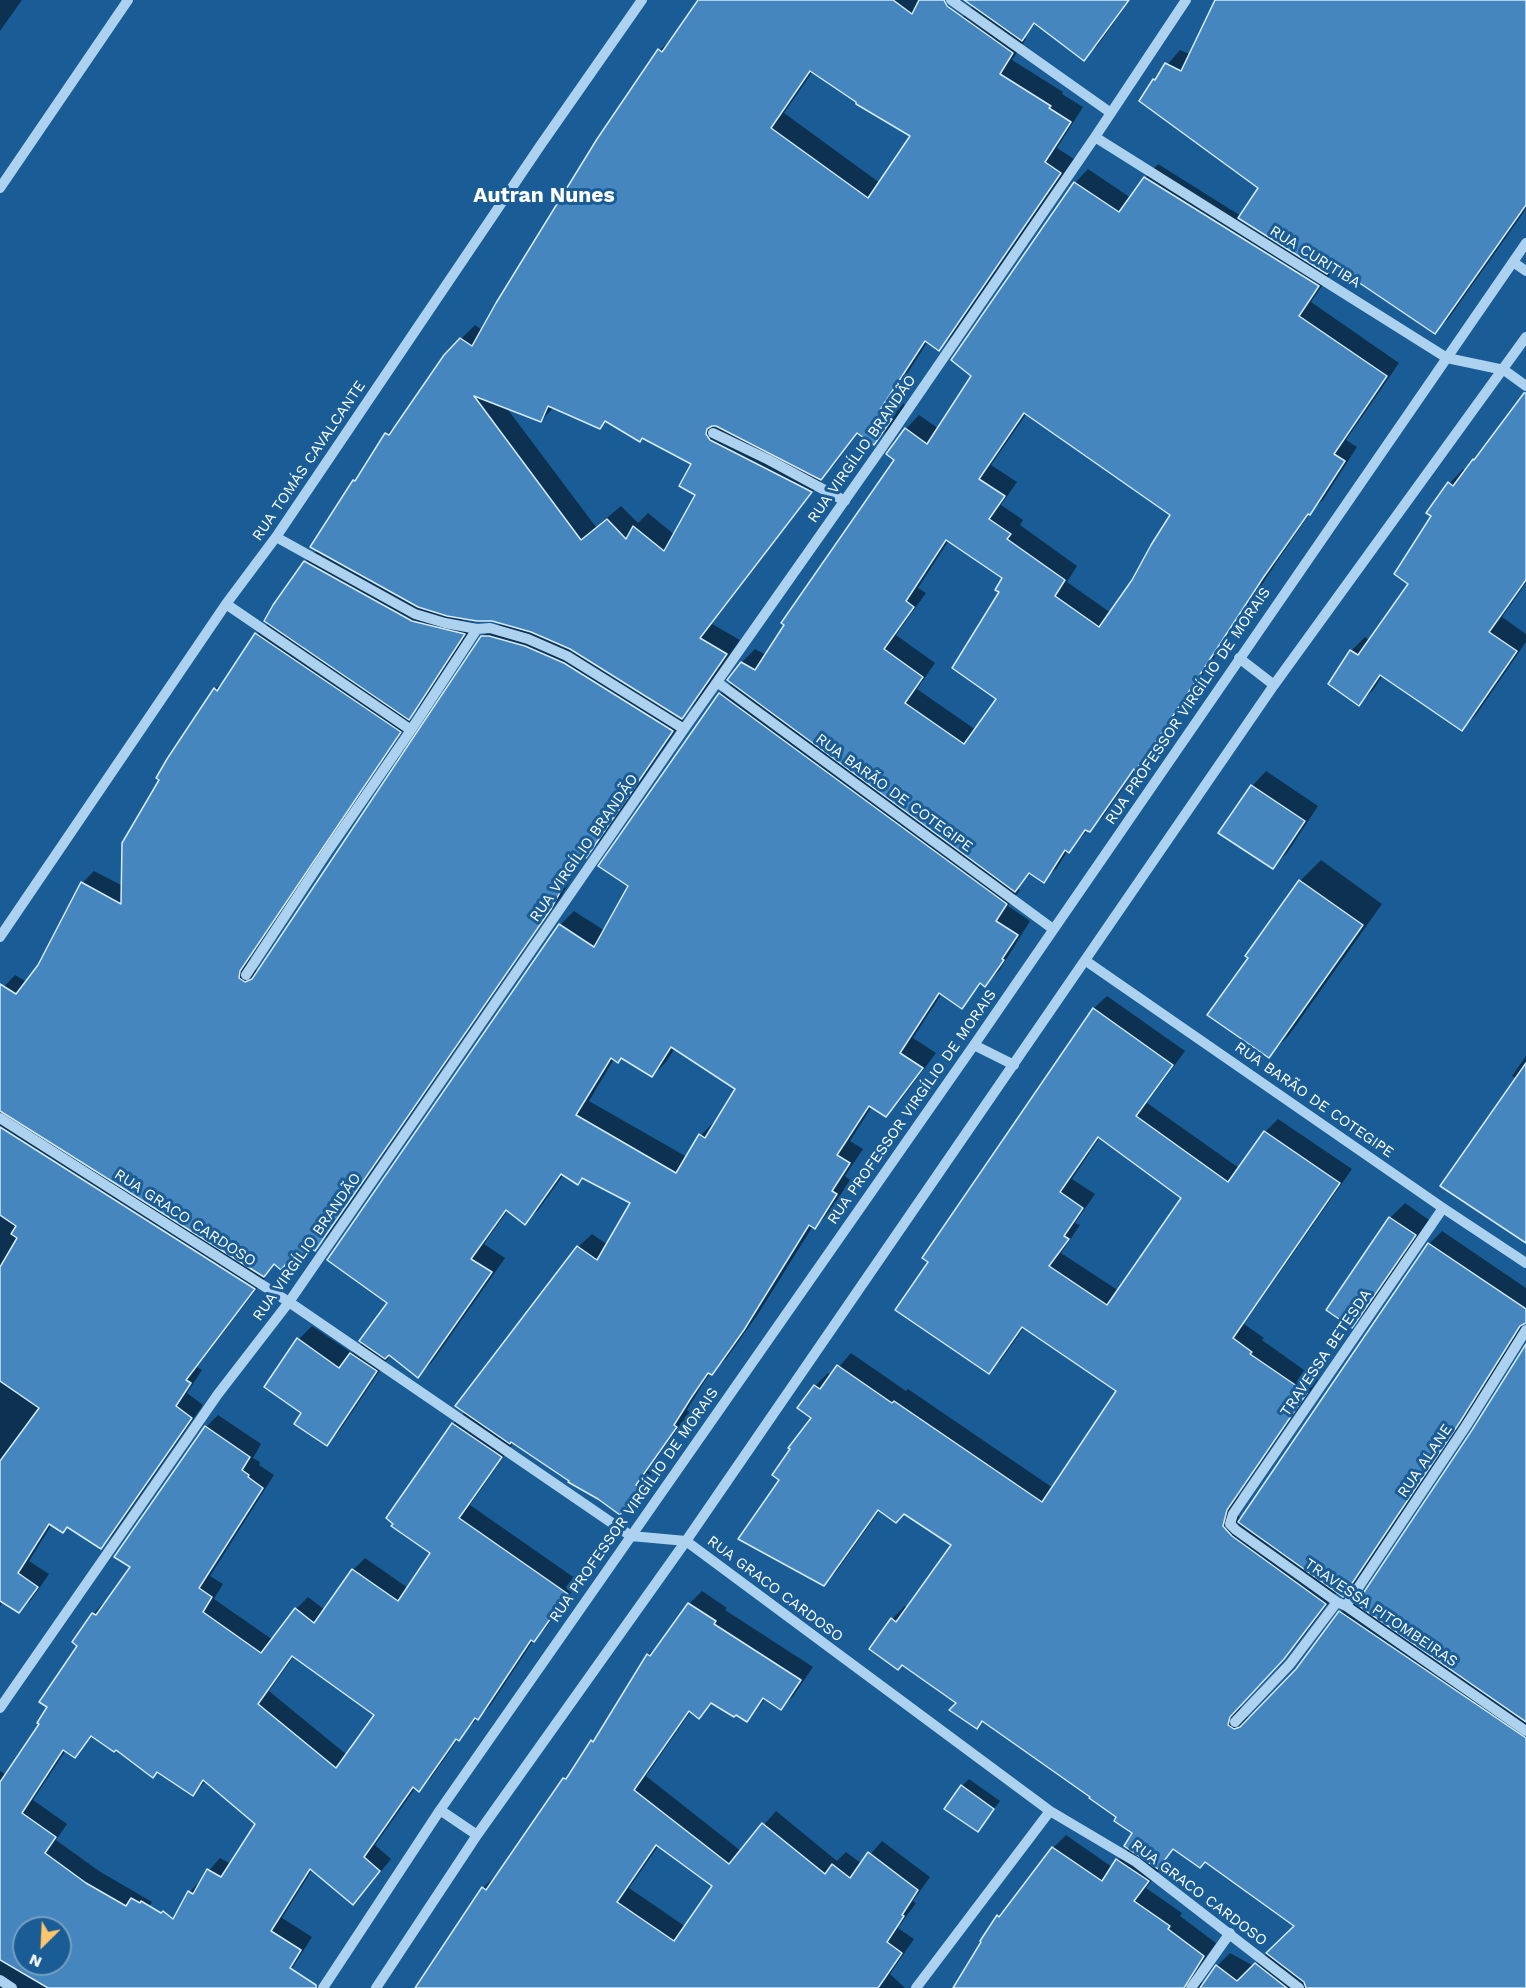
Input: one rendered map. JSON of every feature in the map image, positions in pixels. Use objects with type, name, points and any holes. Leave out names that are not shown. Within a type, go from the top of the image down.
[{"type":"street","points":[[0,188],[128,0]]},
{"type":"street","name":"RUA TOMÁS CAVALCANTE","points":[[0,937],[642,0]]},
{"type":"street","points":[[951,0],[1111,113]]},
{"type":"street","name":"RUA VIRGÍLIO BRANDÃO","points":[[0,1708],[218,1394],[289,1302],[684,729],[845,501],[1095,137],[1186,0]]},
{"type":"street","name":"RUA CURITIBA","points":[[1095,137],[1447,358],[1504,370],[1526,386]]},
{"type":"street","name":"RUA PROFESSOR VIRGÍLIO DE MORAIS","points":[[323,1988],[440,1810],[974,1045],[1526,243]]},
{"type":"street","points":[[1513,262],[1526,271]]},
{"type":"street","points":[[376,1988],[477,1835],[686,1541],[1274,685],[1526,338]]},
{"type":"street","points":[[713,433],[845,501]]},
{"type":"street","points":[[276,537],[415,614],[477,629],[490,628],[528,639],[567,656],[684,729]]},
{"type":"street","points":[[226,604],[411,730]]},
{"type":"street","points":[[246,975],[477,629]]},
{"type":"street","points":[[1239,658],[1274,685]]},
{"type":"street","name":"RUA BARÃO DE COTEGIPE","points":[[717,682],[1053,929]]},
{"type":"street","name":"RUA BARÃO DE COTEGIPE","points":[[1086,961],[1526,1263]]},
{"type":"street","points":[[974,1045],[1014,1065]]},
{"type":"street","name":"RUA GRACO CARDOSO","points":[[0,1118],[289,1302],[631,1536],[686,1541],[1050,1811],[1136,1862],[1299,1988]]},
{"type":"street","name":"TRAVESSA BETESDA","points":[[1233,1514],[1443,1208]]},
{"type":"street","name":"RUA ALANE","points":[[1235,1722],[1290,1664],[1341,1604],[1466,1426],[1526,1330]]},
{"type":"street","name":"TRAVESSA PITOMBEIRAS","points":[[1233,1514],[1230,1524],[1236,1530],[1526,1731]]},
{"type":"street","points":[[440,1810],[477,1835]]},
{"type":"street","points":[[916,1988],[1050,1811]]},
{"type":"street","points":[[1191,1988],[1230,1933]]},
{"type":"street","points":[[0,1980],[12,1988]]},
{"type":"building","points":[[698,0],[893,0],[912,14],[919,0],[944,0],[947,6],[1013,53],[1000,74],[1051,106],[1049,108],[1071,122],[1045,162],[1061,173],[939,351],[925,341],[880,410],[892,419],[874,445],[857,433],[821,480],[716,426],[707,429],[706,434],[710,440],[812,492],[700,638],[727,654],[682,719],[570,649],[531,632],[492,621],[447,616],[418,607],[310,547],[385,433],[389,435],[444,355],[460,338],[472,346],[597,139],[658,49],[662,52]],"holes":[[[810,71],[856,104],[910,136],[868,198],[771,128]],[[474,396],[541,422],[548,406],[600,429],[605,421],[640,442],[642,438],[691,464],[679,486],[695,495],[664,551],[633,526],[626,539],[607,519],[581,540]]]},
{"type":"building","points":[[964,0],[1129,0],[1084,61],[1034,23],[1022,41]]},
{"type":"building","points":[[1215,0],[1526,0],[1526,205],[1435,334],[1333,265],[1327,274],[1238,218],[1258,188],[1139,101],[1165,63],[1181,71]]},
{"type":"building","points":[[1144,177],[1319,286],[1299,316],[1387,376],[1334,454],[1345,461],[1310,515],[1308,514],[1263,578],[1154,745],[1135,771],[1134,769],[1090,832],[1085,830],[1069,853],[1065,850],[1044,883],[1029,873],[1015,892],[727,680],[741,662],[755,670],[784,625],[781,623],[894,460],[886,454],[905,428],[927,444],[971,376],[951,360],[1074,182],[1119,212]],"holes":[[[1024,413],[1170,515],[1132,580],[1099,627],[1055,596],[1065,580],[1007,539],[1011,534],[989,519],[1005,496],[979,479]],[[946,540],[1002,578],[995,590],[999,592],[952,668],[996,699],[964,744],[905,703],[923,677],[884,649],[914,607],[906,601]]]},
{"type":"building","points":[[1526,393],[1526,580],[1489,632],[1517,651],[1462,731],[1380,675],[1359,706],[1328,684],[1350,650],[1358,655],[1408,584],[1394,574],[1431,516],[1426,513],[1448,482],[1453,486]]},
{"type":"building","points":[[304,561],[412,621],[465,634],[409,720],[264,621]]},
{"type":"building","points":[[255,633],[401,732],[240,971],[239,978],[245,982],[252,979],[481,636],[525,646],[564,663],[673,731],[586,858],[581,854],[551,909],[315,1251],[312,1249],[295,1271],[286,1264],[281,1270],[274,1264],[264,1277],[0,1111],[0,984],[16,994],[38,965],[81,882],[121,904],[122,843],[159,780],[156,778],[167,759],[214,688],[217,691]]},
{"type":"building","points":[[719,693],[1007,904],[996,921],[1018,935],[985,987],[980,983],[962,1009],[939,993],[900,1053],[923,1068],[886,1117],[869,1106],[837,1155],[850,1163],[832,1191],[837,1194],[815,1229],[809,1225],[744,1330],[712,1375],[708,1373],[691,1398],[674,1425],[677,1427],[636,1485],[640,1488],[620,1515],[455,1406],[577,1246],[597,1260],[630,1203],[582,1178],[578,1185],[561,1174],[525,1225],[506,1210],[471,1259],[492,1272],[418,1378],[389,1355],[385,1359],[359,1341],[387,1303],[327,1260],[559,924],[594,947],[628,886],[598,866]],"holes":[[[671,1047],[735,1089],[705,1138],[699,1134],[676,1173],[576,1115],[611,1058],[618,1063],[621,1058],[652,1077]]]},
{"type":"building","points":[[1251,785],[1305,821],[1273,869],[1218,833]]},
{"type":"building","points":[[1299,880],[1363,925],[1269,1058],[1207,1015],[1248,958],[1245,956]]},
{"type":"building","points":[[1093,1008],[1173,1065],[1136,1116],[1228,1182],[1264,1131],[1340,1183],[1233,1338],[1252,1352],[1250,1354],[1307,1393],[1227,1510],[1223,1526],[1232,1536],[1326,1604],[1284,1659],[1230,1717],[1228,1725],[1234,1729],[1240,1727],[1296,1669],[1339,1611],[1526,1738],[1526,1988],[1306,1988],[1304,1982],[1266,1953],[1294,1926],[1205,1862],[1200,1868],[1173,1849],[1158,1869],[1124,1846],[1132,1833],[1114,1821],[1116,1817],[1090,1797],[982,1721],[977,1729],[949,1710],[956,1703],[902,1665],[898,1670],[869,1649],[891,1618],[896,1622],[951,1545],[904,1514],[896,1523],[878,1510],[824,1586],[738,1539],[779,1480],[772,1475],[790,1449],[788,1448],[811,1418],[797,1408],[814,1385],[820,1389],[837,1365],[1042,1502],[1116,1391],[1022,1327],[989,1374],[895,1310],[928,1262],[922,1258]],"holes":[[[1098,1137],[1181,1198],[1107,1305],[1049,1266],[1069,1239],[1064,1236],[1083,1208],[1060,1192]]]},
{"type":"building","points":[[1526,1063],[1526,1243],[1440,1186]]},
{"type":"building","points":[[0,1127],[255,1289],[186,1380],[191,1383],[176,1406],[192,1418],[101,1549],[67,1527],[63,1533],[49,1524],[18,1573],[38,1587],[19,1613],[0,1601],[0,1461],[39,1408],[0,1381],[0,1267],[17,1238],[11,1234],[16,1226],[0,1215]]},
{"type":"building","points":[[1389,1217],[1416,1235],[1352,1328],[1326,1310]]},
{"type":"building","points":[[1428,1243],[1526,1309],[1526,1323],[1520,1326],[1460,1422],[1343,1597],[1238,1522]]},
{"type":"building","points":[[297,1338],[339,1368],[350,1353],[377,1371],[327,1446],[294,1424],[301,1413],[264,1387]]},
{"type":"building","points":[[1526,1344],[1526,1722],[1356,1604],[1472,1430]]},
{"type":"building","points":[[452,1423],[502,1457],[459,1518],[568,1594],[534,1642],[531,1640],[478,1720],[475,1718],[459,1741],[456,1739],[419,1792],[413,1787],[364,1857],[380,1871],[353,1905],[310,1869],[271,1931],[301,1950],[290,1968],[316,1985],[316,1988],[48,1988],[27,1976],[72,1976],[72,1916],[12,1916],[12,1967],[0,1960],[0,1782],[39,1724],[37,1723],[47,1707],[39,1702],[77,1646],[72,1642],[92,1613],[96,1615],[130,1567],[114,1557],[205,1426],[250,1457],[242,1470],[263,1488],[199,1588],[212,1597],[203,1612],[261,1653],[295,1608],[314,1623],[352,1569],[398,1601],[430,1553],[391,1526],[393,1524],[386,1518]],"holes":[[[292,1656],[374,1715],[336,1768],[258,1704]],[[91,1736],[114,1752],[116,1750],[153,1778],[157,1772],[193,1796],[203,1780],[255,1824],[221,1877],[207,1869],[193,1894],[188,1891],[173,1919],[163,1911],[161,1913],[131,1898],[126,1906],[86,1883],[45,1853],[56,1837],[22,1813],[63,1750],[75,1758]]]},
{"type":"building","points":[[688,1603],[716,1621],[714,1624],[801,1680],[781,1710],[763,1698],[747,1722],[711,1703],[699,1719],[689,1711],[634,1790],[729,1864],[762,1823],[825,1874],[832,1864],[850,1878],[868,1852],[918,1890],[887,1942],[902,1953],[878,1988],[415,1988],[482,1887],[486,1890],[563,1778],[566,1779],[591,1740],[593,1742],[647,1654],[650,1656]],"holes":[[[656,1845],[712,1886],[674,1941],[617,1902]]]},
{"type":"building","points":[[961,1785],[994,1809],[978,1832],[944,1809]]},
{"type":"building","points":[[1052,1847],[1102,1881],[1116,1859],[1149,1881],[1134,1901],[1170,1926],[1168,1929],[1204,1956],[1184,1988],[953,1988],[997,1915],[999,1917]]},
{"type":"building","points":[[1255,1963],[1287,1988],[1200,1988],[1216,1965],[1237,1981]]},
{"type":"district","name":"Autran Nunes","points":[[544,196]]}]
